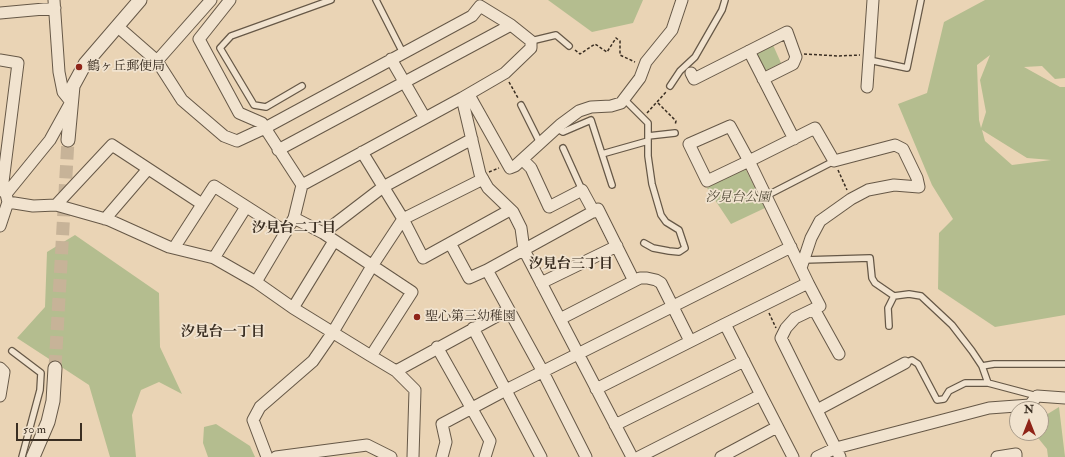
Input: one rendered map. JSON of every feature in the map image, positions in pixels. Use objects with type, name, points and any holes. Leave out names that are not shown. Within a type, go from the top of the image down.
[{"type":"street","points":[[68,140],[73,86],[85,64],[140,0]]},
{"type":"street","points":[[157,61],[211,0]]},
{"type":"street","points":[[230,0],[199,39],[238,113],[262,123],[302,185]]},
{"type":"street","points":[[465,96],[510,168],[515,166],[556,128],[579,111],[591,107],[611,106],[621,103],[640,78],[644,66],[672,30],[682,0]]},
{"type":"street","points":[[867,87],[873,0]]},
{"type":"street","points":[[117,26],[157,61],[182,100],[224,136],[237,142],[472,16],[481,3],[531,41],[531,48],[505,73],[302,185],[294,218],[256,282]]},
{"type":"street","points":[[0,6],[0,13],[54,4],[62,92],[71,102]]},
{"type":"street","points":[[278,150],[511,25]]},
{"type":"street","points":[[691,73],[694,79],[787,32],[796,57],[793,64],[763,79]]},
{"type":"street","points":[[749,51],[794,139]]},
{"type":"street","points":[[0,60],[18,63],[0,226]]},
{"type":"street","points":[[391,60],[425,118]]},
{"type":"street","points":[[465,96],[472,139],[488,188],[510,210],[521,228],[524,250],[632,457]]},
{"type":"street","points":[[4,194],[50,140],[71,102]]},
{"type":"street","points":[[803,264],[811,238],[820,221],[851,199],[868,190],[894,186],[918,187],[917,178],[904,149],[895,145],[834,161],[815,128],[794,139],[749,161],[708,181],[689,144],[730,126],[749,161],[791,247],[803,264],[808,283],[820,306],[795,318],[780,338],[838,452]]},
{"type":"street","points":[[323,234],[383,186],[472,139]]},
{"type":"street","points":[[56,205],[112,146],[202,204]]},
{"type":"street","points":[[362,152],[402,219],[423,258],[510,210]]},
{"type":"street","points":[[523,160],[531,168],[549,207],[582,190],[594,212]]},
{"type":"street","points":[[105,218],[148,169]]},
{"type":"street","points":[[267,457],[253,420],[260,407],[314,361],[402,219],[485,176]]},
{"type":"street","points":[[174,248],[214,186],[286,232]]},
{"type":"street","points":[[4,194],[33,206],[56,205],[105,218],[174,248],[214,258],[256,282],[293,308],[396,371],[415,390],[414,457]]},
{"type":"street","points":[[214,258],[246,207]]},
{"type":"street","points":[[450,243],[469,278],[487,270],[598,209],[634,281]]},
{"type":"street","points":[[294,218],[323,234],[412,292],[371,356]]},
{"type":"street","points":[[293,308],[334,241]]},
{"type":"street","points":[[541,283],[617,246]]},
{"type":"street","points":[[442,457],[446,442],[442,424],[506,390],[791,247]]},
{"type":"street","points":[[487,270],[543,372],[586,457]]},
{"type":"street","points":[[560,319],[640,278],[656,280],[661,284],[690,341]]},
{"type":"street","points":[[596,389],[808,283]]},
{"type":"street","points":[[814,309],[839,354]]},
{"type":"street","points":[[396,371],[437,347],[508,310]]},
{"type":"street","points":[[725,324],[793,457]]},
{"type":"street","points":[[473,328],[541,457]]},
{"type":"street","points":[[437,347],[490,442],[485,457]]},
{"type":"street","points":[[615,425],[744,361]]},
{"type":"street","points":[[817,410],[905,363]]},
{"type":"street","points":[[0,368],[4,372],[0,396]]},
{"type":"street","points":[[33,457],[48,422],[53,401],[55,368]]},
{"type":"street","points":[[639,457],[761,395]]},
{"type":"street","points":[[817,457],[989,408],[1030,405],[1037,396],[1065,398]]},
{"type":"street","points":[[721,457],[777,426]]},
{"type":"street","points":[[276,457],[368,444],[392,457]]},
{"type":"street","points":[[997,457],[1016,454],[1016,457]]},
{"type":"lane","points":[[302,86],[266,108],[254,105],[220,48],[231,36],[332,0]]},
{"type":"lane","points":[[376,0],[403,53]]},
{"type":"lane","points":[[670,86],[680,71],[695,57],[722,10],[725,0]]},
{"type":"lane","points":[[869,57],[907,68],[921,0]]},
{"type":"lane","points":[[531,41],[556,35],[569,46]]},
{"type":"lane","points":[[624,98],[648,123],[648,156],[652,184],[661,215],[666,222],[680,230],[685,248],[680,252],[669,251],[652,248],[644,243]]},
{"type":"lane","points":[[521,105],[540,143]]},
{"type":"lane","points":[[556,128],[563,132],[591,120],[612,185]]},
{"type":"lane","points":[[602,154],[648,138],[675,133]]},
{"type":"lane","points":[[562,148],[582,190]]},
{"type":"lane","points":[[765,196],[834,161]]},
{"type":"lane","points":[[803,264],[870,258],[872,278],[875,283],[894,296],[909,294],[921,296],[952,325],[982,366],[988,383]]},
{"type":"lane","points":[[889,326],[888,308],[894,296]]},
{"type":"lane","points":[[12,351],[42,373],[40,390],[22,457]]},
{"type":"lane","points":[[905,363],[912,360],[918,364],[936,400],[944,399],[949,391],[965,383],[988,383],[1037,396]]},
{"type":"lane","points":[[982,366],[994,364],[1065,364]]},
{"type":"path","points":[[569,46],[580,54],[596,44],[607,52],[616,38],[620,41],[620,54],[644,66]]},
{"type":"path","points":[[794,53],[869,57]]},
{"type":"path","points":[[505,73],[521,105]]},
{"type":"path","points":[[643,117],[658,103],[670,86]]},
{"type":"path","points":[[834,161],[851,199]]},
{"type":"path","points":[[485,176],[504,166]]},
{"type":"path","points":[[765,304],[780,338]]},
{"type":"green space","points":[[548,0],[643,0],[633,23],[592,32]]},
{"type":"green space","points":[[985,0],[1065,0],[1065,78],[1055,79],[1042,66],[1024,67],[1060,87],[1065,87],[1065,315],[995,327],[938,289],[939,233],[953,219],[932,185],[898,104],[927,93],[944,22]],"holes":[[[990,55],[980,80],[986,112],[981,128],[979,120],[977,65]],[[982,130],[1027,158],[1051,160],[1012,165],[985,141]]]},
{"type":"green space","points":[[773,45],[781,63],[763,72],[754,54]]},
{"type":"green space","name":"汐見台公園","points":[[745,168],[765,208],[731,224],[707,188]]},
{"type":"green space","points":[[75,235],[159,293],[160,347],[182,394],[159,382],[141,390],[132,415],[136,457],[110,457],[89,385],[17,338],[45,307],[47,252]]},
{"type":"green space","points":[[1059,407],[1065,457],[1048,457],[1047,449],[1040,441],[1049,441],[1049,413]]},
{"type":"green space","points":[[216,424],[250,446],[255,457],[208,457],[203,443],[204,427]]},
{"type":"tunnel","points":[[55,368],[68,140]]},
{"type":"place","name":"鶴ヶ丘郵便局","points":[[79,67]]},
{"type":"place","name":"聖心第三幼稚園","points":[[417,317]]},
{"type":"district","name":"汐見台二丁目","points":[[294,229]]},
{"type":"district","name":"汐見台三丁目","points":[[571,265]]},
{"type":"district","name":"汐見台一丁目","points":[[223,333]]}]
